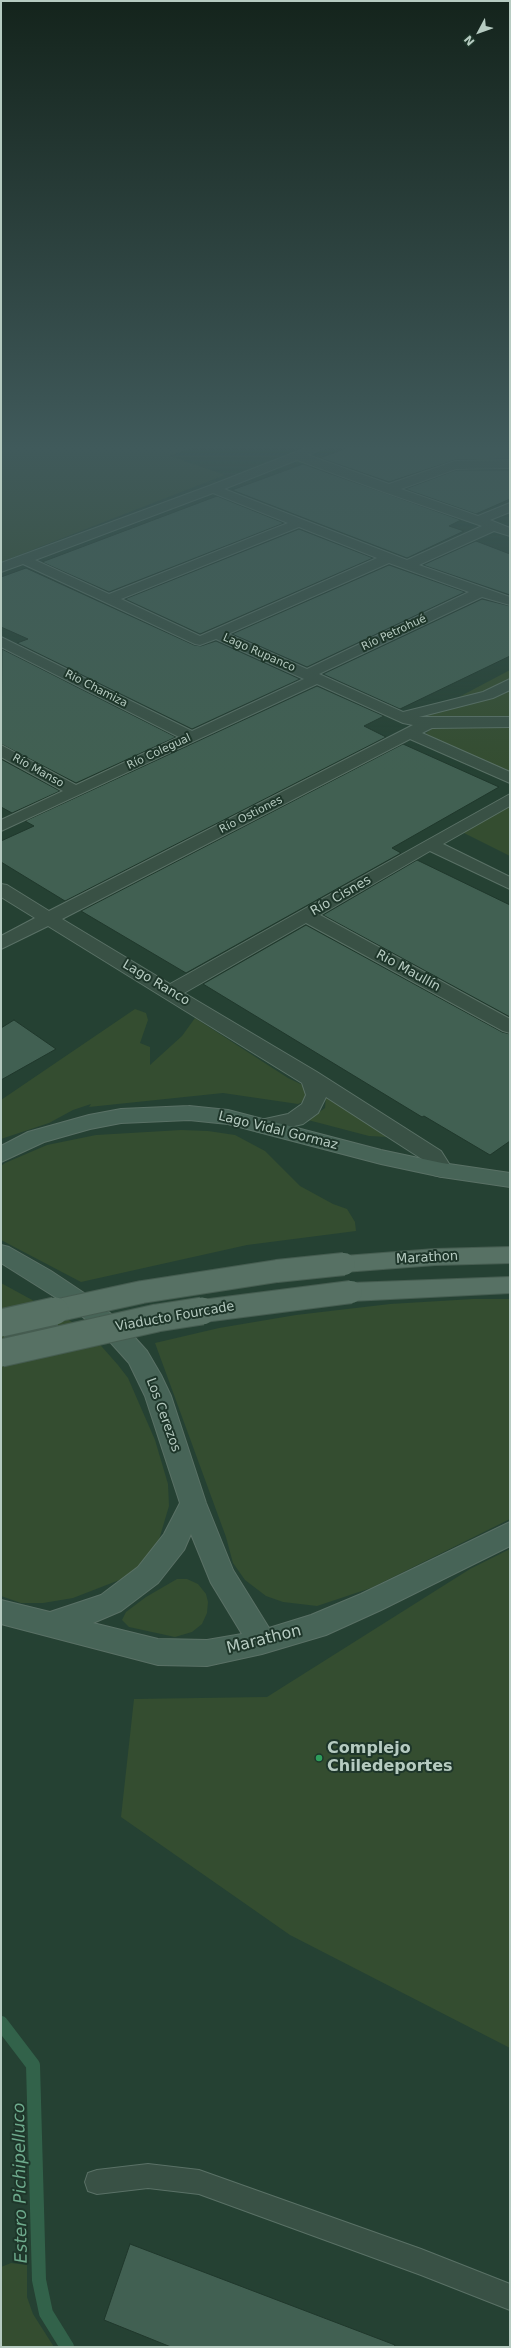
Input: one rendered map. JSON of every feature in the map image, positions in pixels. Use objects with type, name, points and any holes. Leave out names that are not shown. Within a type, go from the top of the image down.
[{"type":"main road","name":"Marathon","points":[[1,1323],[157,1289],[277,1271],[435,1257],[510,1255]]},
{"type":"main road","name":"Viaducto Fourcade","points":[[1,1354],[157,1318],[222,1308],[351,1292],[510,1285]]},
{"type":"street","points":[[1,568],[42,554]]},
{"type":"street","points":[[109,599],[223,554]]},
{"type":"street","points":[[378,554],[481,592],[510,601]]},
{"type":"street","points":[[407,564],[431,554]]},
{"type":"street","points":[[217,634],[390,558]]},
{"type":"street","name":"Lago Rupanco","points":[[25,560],[200,642],[217,634],[403,717],[429,723]]},
{"type":"street","name":"Río Petrohué","points":[[311,676],[481,592]]},
{"type":"street","name":"Rio Chamiza","points":[[1,641],[190,737]]},
{"type":"street","name":"Río Colegual","points":[[1,826],[190,737],[311,676]]},
{"type":"street","points":[[403,717],[488,695],[510,684]]},
{"type":"street","name":"Río Ostiones","points":[[1,943],[429,723],[510,722]]},
{"type":"street","points":[[409,733],[510,778]]},
{"type":"street","name":"Río Manso","points":[[1,750],[75,791]]},
{"type":"street","name":"Río Cisnes","points":[[171,992],[510,799]]},
{"type":"street","points":[[431,845],[510,884]]},
{"type":"street","name":"Lago Ranco","points":[[1,889],[171,992],[433,1156],[442,1170]]},
{"type":"street","name":"Rio Maullín","points":[[306,915],[510,1027]]},
{"type":"street","points":[[264,1126],[294,1119],[311,1108],[316,1095],[310,1078]]},
{"type":"street","name":"Lago Vidal Gormaz","points":[[1,1154],[36,1137],[59,1129],[121,1116],[157,1113],[207,1114],[264,1126],[381,1158],[442,1170],[510,1180]]},
{"type":"street","name":"Los Cerezos","points":[[1,1253],[79,1301],[111,1327],[138,1358],[149,1375],[158,1396],[192,1503],[221,1575],[262,1642]]},
{"type":"street","points":[[50,1624],[82,1615],[111,1603],[136,1584],[157,1564],[170,1548],[192,1503]]},
{"type":"street","name":"Marathon","points":[[1,1612],[158,1652],[208,1653],[262,1642],[316,1626],[371,1602],[510,1533]]},
{"type":"lane","points":[[97,2182],[148,2176],[198,2182],[421,2262],[510,2298]]},
{"type":"green space","points":[[1,554],[23,554],[1,562]]},
{"type":"green space","points":[[510,670],[510,718],[423,716]]},
{"type":"green space","points":[[510,725],[510,775],[427,736],[426,733],[435,726]]},
{"type":"green space","points":[[510,805],[510,856],[462,832]]},
{"type":"green space","points":[[135,1009],[146,1013],[148,1020],[140,1043],[150,1047],[150,1065],[182,1036],[195,1018],[288,1078],[307,1087],[310,1091],[305,1101],[298,1104],[223,1093],[89,1107],[91,1104],[73,1110],[49,1123],[1,1139],[1,1100]]},
{"type":"green space","points":[[326,1096],[388,1137],[369,1136],[308,1120],[325,1108]]},
{"type":"green space","points":[[181,1130],[208,1131],[235,1135],[265,1151],[300,1186],[333,1204],[347,1209],[355,1222],[356,1231],[247,1245],[81,1282],[1,1240],[1,1166],[5,1163],[47,1145],[96,1135]]},
{"type":"green space","points":[[1,1283],[69,1320],[95,1339],[118,1365],[128,1378],[155,1440],[168,1484],[169,1506],[158,1543],[140,1565],[122,1579],[73,1598],[43,1603],[21,1603],[1,1596]]},
{"type":"green space","points":[[473,1299],[510,1299],[510,1519],[371,1588],[317,1606],[283,1602],[266,1596],[245,1580],[233,1563],[226,1537],[155,1343],[219,1328],[296,1315],[390,1304]]},
{"type":"green space","name":"Complejo Chiledeportes","points":[[510,1549],[510,2048],[290,1935],[121,1817],[134,1699],[267,1697],[470,1569]]},
{"type":"green space","points":[[177,1579],[187,1579],[198,1584],[206,1594],[208,1602],[207,1613],[202,1624],[192,1632],[175,1637],[129,1627],[122,1620],[126,1612],[146,1597]]},
{"type":"green space","points":[[11,2263],[27,2265],[27,2297],[33,2314],[54,2347],[1,2347],[1,2267]]},
{"type":"building","points":[[64,554],[206,554],[109,592],[42,562]]},
{"type":"building","points":[[238,554],[362,554],[373,558],[200,634],[125,599]]},
{"type":"building","points":[[396,554],[416,554],[407,558]]},
{"type":"building","points":[[448,554],[509,554],[510,595],[423,565]]},
{"type":"building","points":[[389,565],[465,592],[307,667],[232,634]]},
{"type":"building","points":[[26,568],[194,645],[201,646],[216,641],[300,679],[192,729],[17,643],[28,639],[1,627],[1,577]]},
{"type":"building","points":[[482,599],[510,606],[510,656],[400,709],[323,674]]},
{"type":"building","points":[[2,649],[176,737],[76,783],[1,744]]},
{"type":"building","points":[[317,686],[384,716],[364,726],[386,737],[65,901],[1,862],[1,841],[34,826],[25,821]]},
{"type":"building","points":[[403,744],[499,787],[392,848],[401,853],[186,973],[81,911]]},
{"type":"building","points":[[1,759],[60,791],[12,813],[1,807]]},
{"type":"building","points":[[417,860],[510,905],[510,1017],[323,915]]},
{"type":"building","points":[[306,925],[502,1032],[510,1034],[510,1141],[490,1155],[424,1116],[422,1117],[203,984]]},
{"type":"building","points":[[14,1020],[56,1049],[1,1080],[1,1028]]},
{"type":"building","points":[[130,2244],[395,2345],[394,2347],[171,2347],[104,2320]]},
{"type":"waterway","name":"Estero Pichipelluco","points":[[1,2023],[33,2065],[39,2280],[46,2313],[67,2347]]},
{"type":"place","name":"Complejo Chiledeportes","points":[[319,1758]]}]
